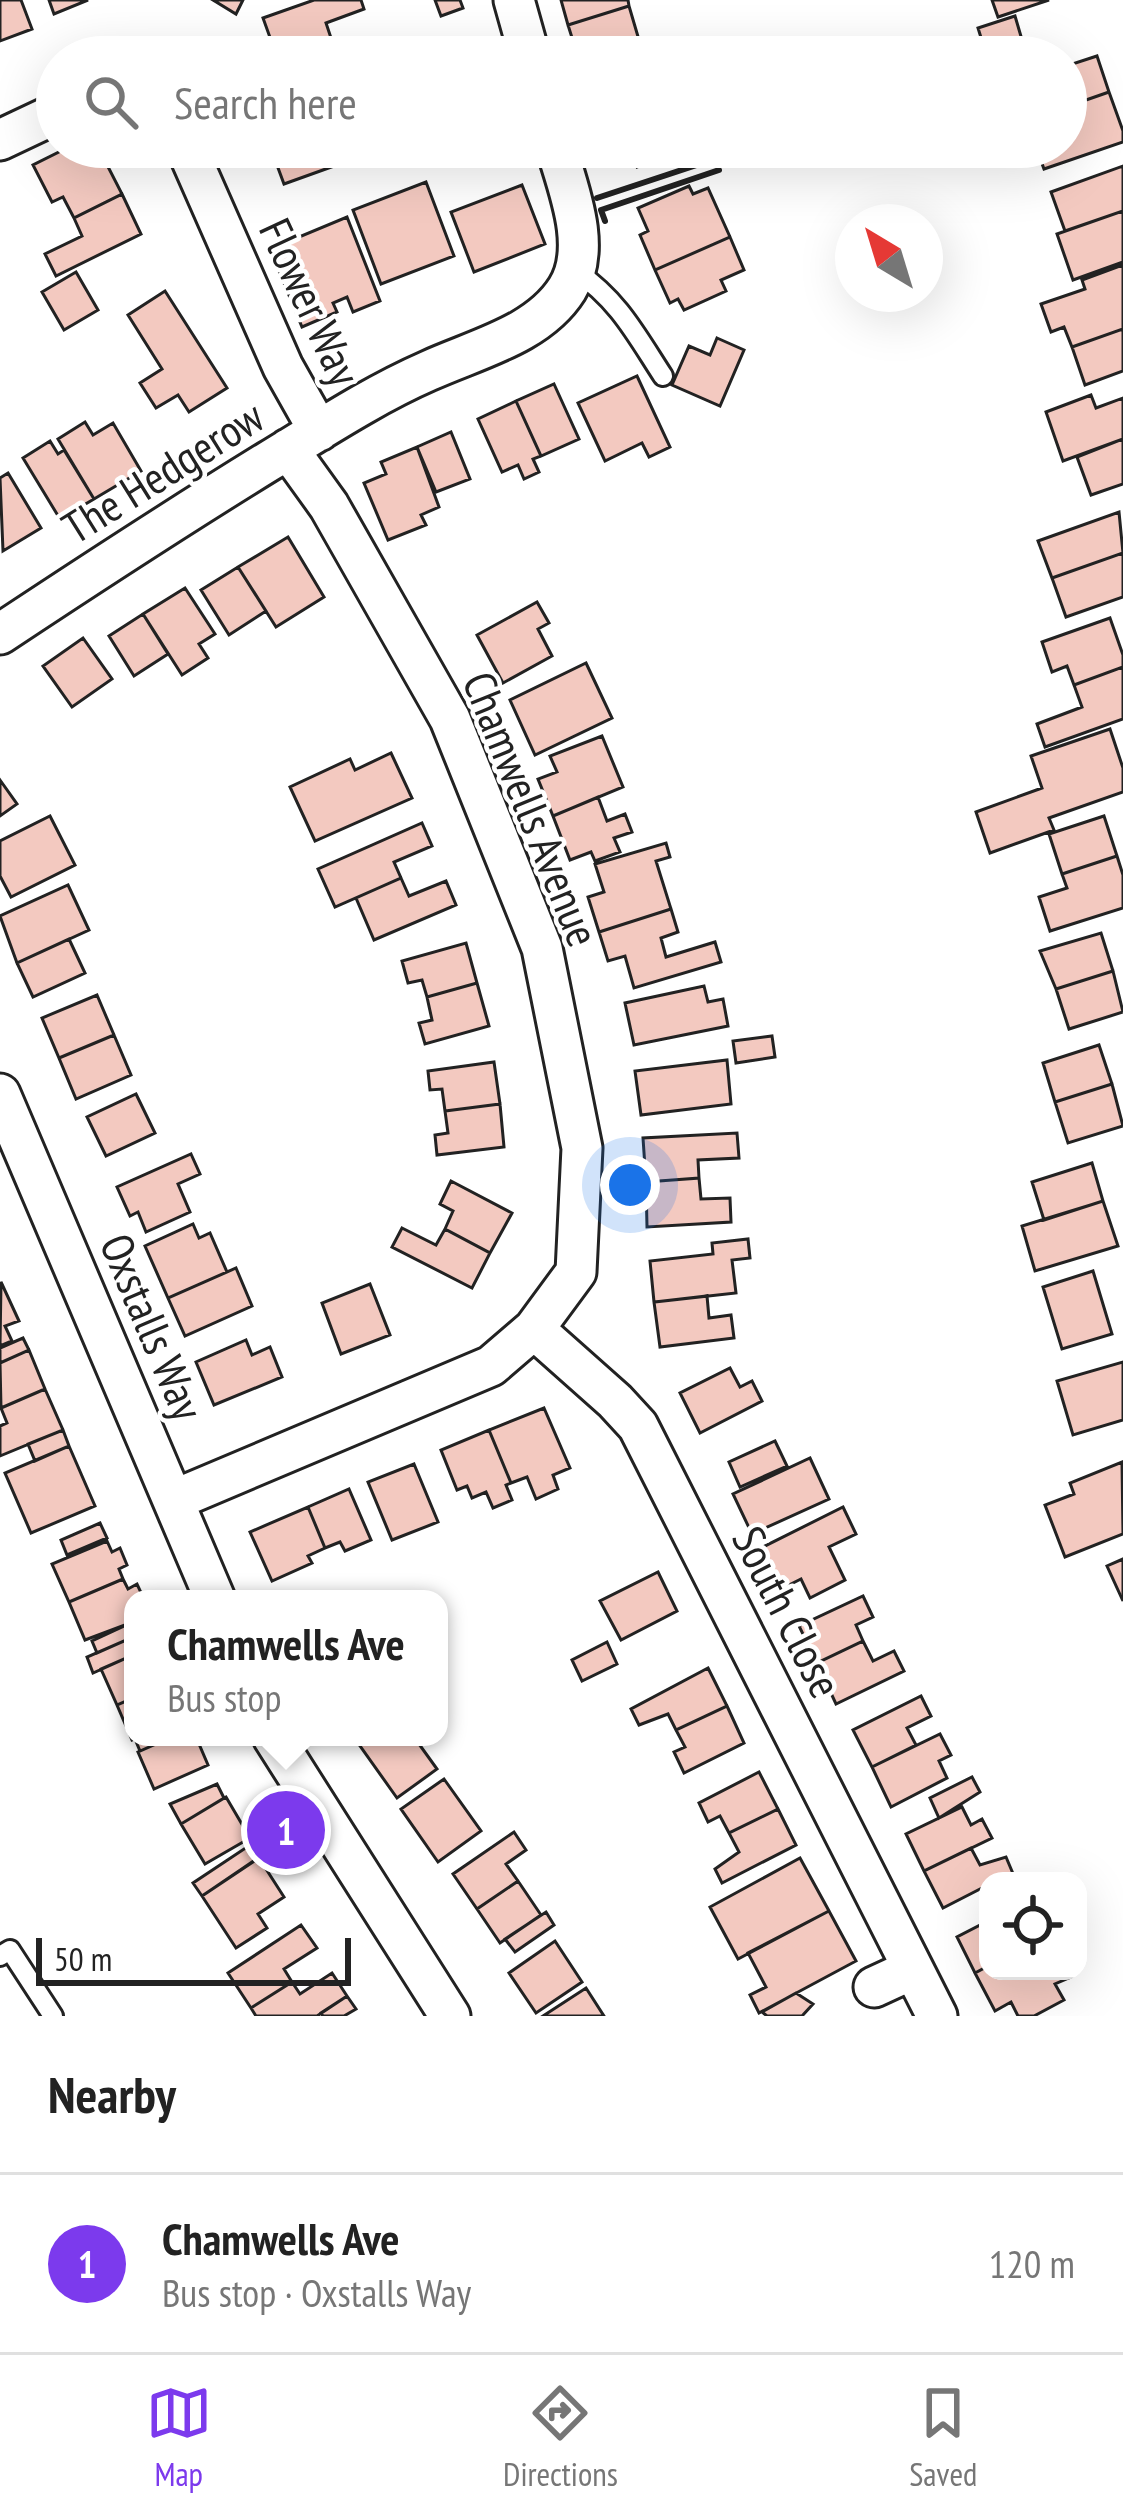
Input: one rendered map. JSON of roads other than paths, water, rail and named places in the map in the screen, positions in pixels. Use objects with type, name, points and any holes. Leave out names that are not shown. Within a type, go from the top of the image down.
[{"type":"street","points":[[514,0],[524,36]]},
{"type":"street","points":[[0,140],[36,123]]},
{"type":"street","name":"Flower Way","points":[[195,168],[283,367],[304,440]]},
{"type":"street","points":[[562,168],[575,214],[575,271]]},
{"type":"street","name":"The Hedgerow","points":[[0,634],[304,440],[422,373],[550,312],[575,271]]},
{"type":"street","name":"Chamwells Avenue","points":[[174,1500],[491,1366],[534,1329],[576,1271],[582,1148],[542,948],[450,719],[328,506],[304,440]]},
{"type":"street","name":"Oxstalls Way","points":[[0,1094],[16,1176],[174,1500],[211,1590]]},
{"type":"street","name":"South Close","points":[[534,1329],[638,1426],[937,2016]]},
{"type":"street","points":[[279,1746],[450,2016]]},
{"type":"street","points":[[874,1987],[914,1969]]},
{"type":"lane","points":[[575,271],[605,292],[626,316],[662,376]]},
{"type":"lane","points":[[0,1956],[10,1950],[53,2016]]},
{"type":"place","name":"Chamwells Ave","points":[[286,1830]]}]
